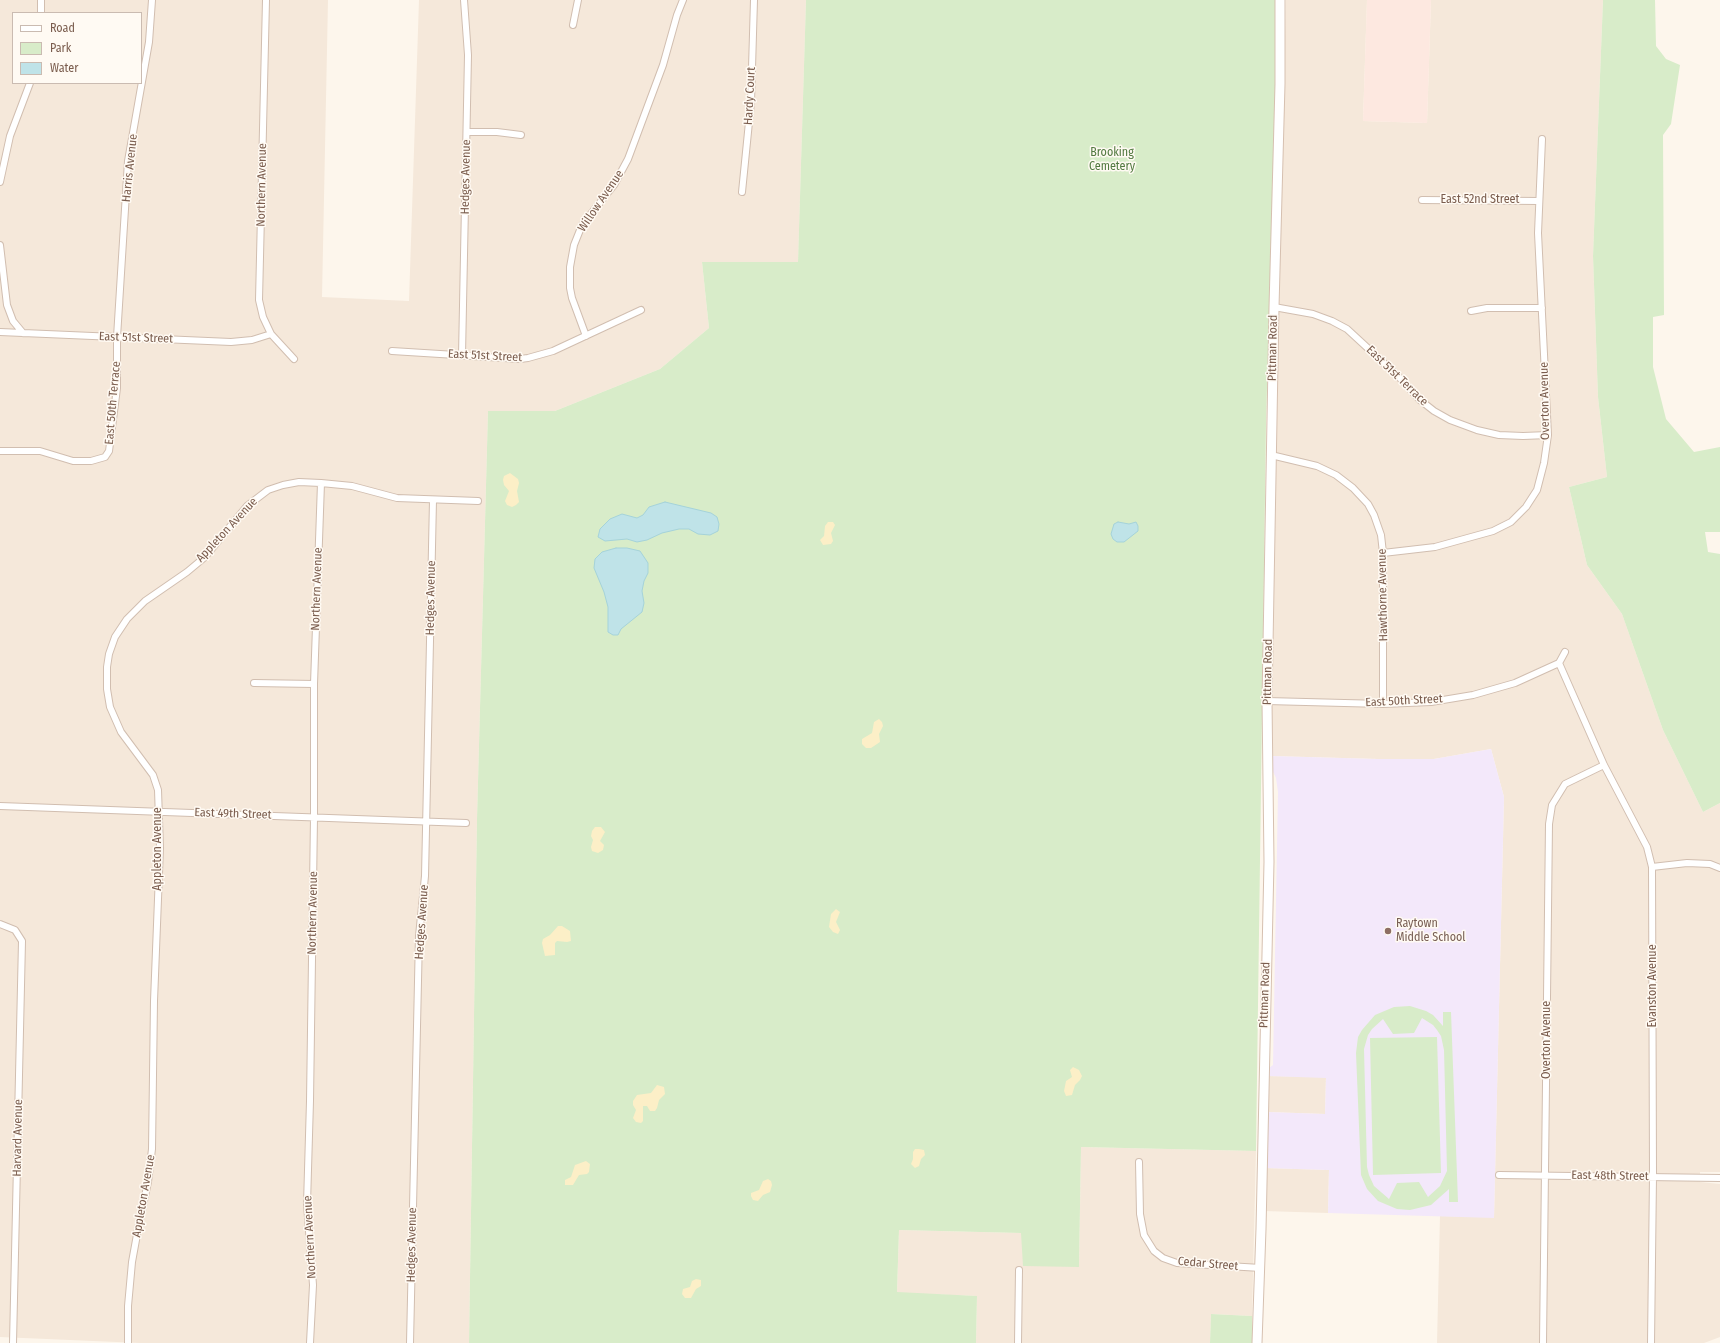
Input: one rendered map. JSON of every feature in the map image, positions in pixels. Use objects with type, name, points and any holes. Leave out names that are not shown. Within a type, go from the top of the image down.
[{"type":"street","points":[[41,0],[41,12]]},
{"type":"street","name":"Harris Avenue","points":[[142,82],[149,42],[152,0]]},
{"type":"street","name":"Northern Avenue","points":[[266,0],[259,300],[263,318],[271,334],[294,359]]},
{"type":"street","name":"Hedges Avenue","points":[[462,355],[468,55],[464,0]]},
{"type":"street","points":[[573,26],[578,0]]},
{"type":"street","name":"Willow Avenue","points":[[586,336],[572,298],[570,288],[570,266],[574,245],[582,225],[614,185],[628,159],[664,65],[677,15],[683,0]]},
{"type":"street","name":"Hardy Court","points":[[742,192],[751,102],[754,0]]},
{"type":"street","name":"Pittman Road","points":[[1257,1343],[1260,1268],[1268,862],[1267,701],[1274,307],[1278,202],[1280,0]]},
{"type":"street","points":[[0,182],[10,136],[30,84]]},
{"type":"street","name":"Harris Avenue","points":[[117,337],[128,161],[142,84]]},
{"type":"street","points":[[467,132],[497,132],[521,135]]},
{"type":"street","name":"Overton Avenue","points":[[1383,553],[1435,547],[1493,532],[1511,522],[1526,507],[1537,490],[1544,463],[1548,435],[1538,233],[1542,138]]},
{"type":"street","name":"East 52nd Street","points":[[1422,200],[1539,201]]},
{"type":"street","points":[[0,245],[7,305],[13,321],[23,333]]},
{"type":"street","name":"East 51st Terrace","points":[[1274,307],[1313,314],[1332,321],[1347,329],[1398,376],[1420,400],[1434,411],[1450,420],[1477,430],[1499,435],[1548,435]]},
{"type":"street","points":[[1471,311],[1488,308],[1542,308]]},
{"type":"street","name":"East 51st Street","points":[[392,351],[520,359],[528,358],[553,351],[641,310]]},
{"type":"street","name":"East 51st Street","points":[[0,332],[231,342],[252,340],[271,334]]},
{"type":"street","name":"East 50th Terrace","points":[[0,451],[40,451],[73,461],[91,461],[105,457],[109,451],[117,388],[117,337]]},
{"type":"street","name":"Hawthorne Avenue","points":[[1271,455],[1317,466],[1336,476],[1353,488],[1368,504],[1374,515],[1381,535],[1383,553],[1383,704]]},
{"type":"street","name":"Appleton Avenue","points":[[128,1343],[128,1306],[132,1262],[148,1182],[152,1149],[154,1001],[160,848],[158,790],[154,775],[121,732],[110,707],[107,689],[107,667],[109,654],[115,637],[127,619],[145,601],[187,572],[205,557],[255,498],[268,490],[283,484],[299,482],[321,483]]},
{"type":"street","points":[[321,483],[352,486],[397,498],[478,501]]},
{"type":"street","name":"Northern Avenue","points":[[310,1343],[313,1285],[307,1204],[314,817],[314,684],[321,483]]},
{"type":"street","name":"Hedges Avenue","points":[[410,1343],[419,936],[425,876],[433,500]]},
{"type":"street","points":[[1559,663],[1565,652]]},
{"type":"street","name":"East 50th Street","points":[[1267,701],[1383,704],[1431,702],[1473,695],[1515,683],[1559,663]]},
{"type":"street","name":"Evanston Avenue","points":[[1559,663],[1604,765],[1647,847],[1652,867],[1653,1176],[1651,1343]]},
{"type":"street","points":[[254,683],[314,684]]},
{"type":"street","name":"Overton Avenue","points":[[1543,1343],[1550,818],[1552,805],[1565,784],[1604,765]]},
{"type":"street","name":"East 49th Street","points":[[0,806],[466,823]]},
{"type":"street","points":[[1652,867],[1687,863],[1710,864],[1720,868]]},
{"type":"street","name":"Harvard Avenue","points":[[0,924],[15,930],[22,941],[13,1343]]},
{"type":"street","name":"Cedar Street","points":[[1139,1162],[1140,1214],[1144,1235],[1154,1251],[1163,1258],[1177,1263],[1260,1268]]},
{"type":"street","name":"East 48th Street","points":[[1499,1175],[1720,1178]]},
{"type":"street","points":[[1018,1343],[1019,1270]]},
{"type":"shaded area","points":[[0,0],[328,0],[322,297],[409,301],[419,0],[806,0],[798,263],[702,262],[709,328],[660,369],[555,411],[488,411],[477,819],[469,1343],[140,1343],[0,1337]]},
{"type":"shaded area","points":[[1286,0],[1367,0],[1363,121],[1427,123],[1431,0],[1603,0],[1593,256],[1598,397],[1607,477],[1569,487],[1587,565],[1622,614],[1663,730],[1703,812],[1720,803],[1720,1172],[1700,1172],[1700,1182],[1720,1184],[1720,1337],[1704,1343],[1437,1343],[1440,1216],[1494,1217],[1504,797],[1491,749],[1434,759],[1271,756]]},
{"type":"shaded area","points":[[1367,0],[1431,0],[1427,123],[1363,121]]},
{"type":"shaded area","name":"Raytown Middle School","points":[[1491,749],[1504,797],[1494,1218],[1328,1213],[1329,1170],[1265,1168],[1267,1112],[1325,1114],[1326,1078],[1268,1076],[1269,1068],[1273,1065],[1278,792],[1276,778],[1271,767],[1271,756],[1434,759]]},
{"type":"shaded area","points":[[1268,1076],[1326,1077],[1325,1114],[1267,1112]]},
{"type":"shaded area","points":[[1081,1147],[1256,1151],[1252,1316],[1211,1314],[1210,1343],[976,1343],[977,1296],[897,1293],[899,1230],[1021,1233],[1079,1267]]},
{"type":"shaded area","points":[[1265,1168],[1329,1170],[1328,1213],[1264,1211]]},
{"type":"green space","name":"Brooking Cemetery","points":[[806,0],[1276,0],[1275,97],[1266,423],[1256,1151],[1081,1147],[1079,1267],[1023,1266],[1021,1233],[899,1230],[897,1292],[977,1296],[976,1343],[469,1343],[477,819],[488,411],[555,411],[660,369],[709,328],[702,262],[798,262]]},
{"type":"green space","points":[[1603,0],[1655,0],[1656,46],[1666,59],[1680,65],[1671,124],[1663,135],[1664,315],[1653,317],[1653,367],[1666,419],[1694,452],[1720,447],[1720,532],[1705,532],[1708,552],[1720,554],[1720,803],[1703,812],[1663,730],[1622,614],[1587,565],[1569,487],[1607,477],[1598,397],[1593,256]]},
{"type":"green space","points":[[1410,1006],[1426,1011],[1433,1015],[1443,1026],[1443,1012],[1451,1012],[1458,1202],[1449,1202],[1449,1189],[1431,1205],[1410,1210],[1397,1209],[1378,1201],[1367,1189],[1361,1175],[1356,1053],[1358,1037],[1375,1015],[1394,1007]],"holes":[[[1422,1018],[1433,1025],[1441,1036],[1444,1050],[1447,1171],[1440,1186],[1428,1197],[1419,1182],[1397,1183],[1389,1199],[1374,1186],[1367,1167],[1364,1049],[1368,1035],[1383,1019],[1393,1034],[1414,1033]]]},
{"type":"green space","points":[[1437,1037],[1441,1173],[1373,1175],[1370,1038]]},
{"type":"green space","points":[[1211,1314],[1252,1316],[1252,1343],[1210,1343]]},
{"type":"sand","points":[[510,473],[518,479],[519,483],[517,491],[519,502],[512,507],[507,505],[505,501],[509,491],[504,485],[503,480],[504,476]]},
{"type":"sand","points":[[828,522],[833,522],[835,525],[831,533],[833,541],[831,544],[823,545],[820,540],[824,536],[825,526]]},
{"type":"sand","points":[[879,719],[883,726],[879,734],[880,742],[871,748],[866,748],[862,744],[862,739],[872,733],[874,722]]},
{"type":"sand","points":[[595,827],[601,827],[605,832],[600,841],[604,845],[603,850],[598,853],[592,851],[591,847],[593,840],[591,836],[592,831]]},
{"type":"sand","points":[[836,909],[840,912],[836,922],[840,930],[838,934],[833,932],[829,927],[831,914]]},
{"type":"sand","points":[[558,926],[562,926],[570,931],[571,941],[557,941],[555,943],[555,955],[545,956],[542,943],[543,939],[550,935]]},
{"type":"sand","points":[[1073,1067],[1079,1070],[1082,1076],[1075,1085],[1072,1095],[1066,1096],[1064,1091],[1066,1081],[1072,1077],[1070,1070]]},
{"type":"sand","points":[[657,1085],[664,1087],[665,1094],[659,1100],[655,1111],[650,1111],[647,1106],[643,1106],[643,1121],[641,1123],[636,1122],[633,1118],[636,1110],[633,1105],[633,1101],[637,1095],[651,1093]]},
{"type":"sand","points":[[915,1149],[924,1150],[925,1155],[921,1159],[919,1166],[915,1168],[911,1164],[913,1152]]},
{"type":"sand","points":[[586,1161],[590,1164],[589,1172],[587,1174],[579,1175],[573,1185],[565,1185],[565,1180],[571,1177],[575,1165]]},
{"type":"sand","points":[[768,1179],[771,1181],[772,1185],[770,1192],[763,1195],[758,1201],[753,1200],[751,1193],[759,1190],[763,1181]]},
{"type":"sand","points":[[696,1279],[701,1280],[701,1286],[696,1289],[691,1298],[685,1298],[682,1294],[683,1289],[690,1287],[692,1281]]},
{"type":"water","points":[[665,502],[711,513],[717,517],[719,524],[718,531],[710,535],[698,534],[689,529],[679,529],[662,533],[647,540],[637,542],[627,539],[605,541],[598,537],[600,529],[610,519],[622,514],[637,518],[643,515],[649,507]]},
{"type":"water","points":[[1118,522],[1129,524],[1136,522],[1138,531],[1124,542],[1117,542],[1113,539],[1111,534],[1114,524]]},
{"type":"water","points":[[616,548],[627,548],[640,551],[648,563],[648,573],[644,581],[642,591],[644,603],[642,612],[621,629],[618,635],[613,635],[608,632],[608,607],[604,592],[594,568],[595,559],[602,552]]},
{"type":"place","name":"Raytown Middle School","points":[[1388,931]]}]
